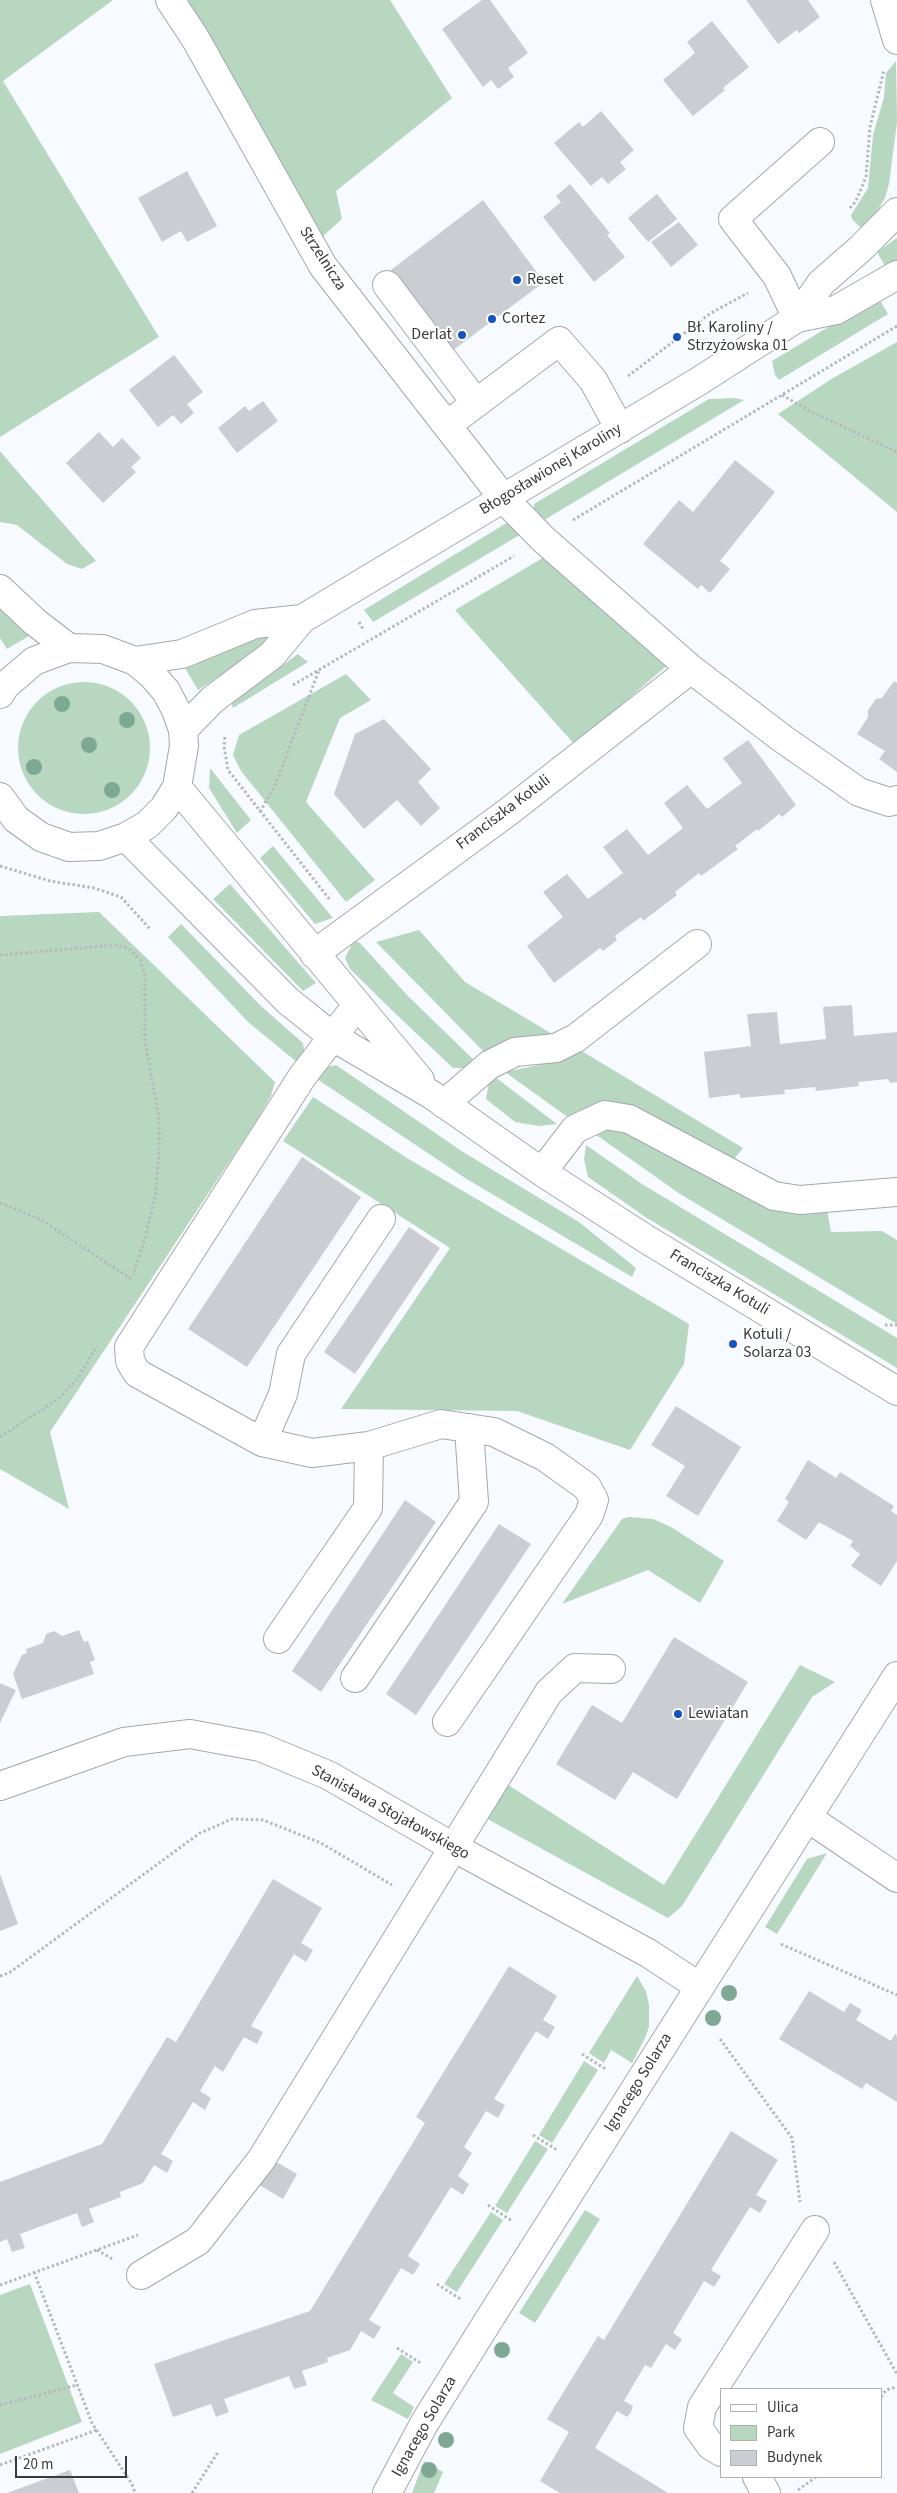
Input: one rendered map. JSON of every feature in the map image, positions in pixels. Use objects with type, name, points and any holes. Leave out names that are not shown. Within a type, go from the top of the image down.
[{"type":"street","name":"Strzelnicza","points":[[170,0],[194,38],[323,266],[504,499],[543,539],[691,668],[783,740],[859,792],[889,802],[897,800]]},
{"type":"street","points":[[885,0],[897,40]]},
{"type":"street","points":[[797,318],[777,276],[733,219],[820,142]]},
{"type":"street","name":"Błogosławionej Karoliny","points":[[797,318],[821,283],[860,249],[897,212]]},
{"type":"street","name":"Błogosławionej Karoliny","points":[[183,730],[212,700],[272,655],[302,619],[699,381],[797,318],[836,310],[897,275]]},
{"type":"street","points":[[387,285],[476,403]]},
{"type":"street","points":[[447,425],[560,341],[593,380],[620,429]]},
{"type":"street","points":[[0,589],[35,622],[69,648]]},
{"type":"street","name":"Błogosławionej Karoliny","points":[[135,661],[182,654],[255,624],[302,619]]},
{"type":"street","points":[[0,797],[8,823],[70,847],[99,846],[126,837],[146,825],[164,808],[177,787],[184,746],[183,730],[166,690],[135,661],[103,649],[69,648],[34,661],[2,685]]},
{"type":"street","name":"Franciszka Kotuli","points":[[314,954],[508,812],[691,668]]},
{"type":"street","name":"Franciszka Kotuli","points":[[177,787],[314,954],[438,1100]]},
{"type":"street","name":"Franciszka Kotuli","points":[[126,837],[288,1001],[333,1037],[438,1100],[542,1172],[646,1239],[897,1391]]},
{"type":"street","points":[[438,1100],[489,1066],[515,1052],[556,1048],[576,1038],[697,944]]},
{"type":"street","points":[[357,1005],[302,1077],[129,1347],[130,1361],[137,1373],[262,1442],[312,1454],[369,1446],[441,1424],[494,1432],[545,1457],[587,1487],[594,1500],[589,1515],[447,1722]]},
{"type":"street","points":[[542,1172],[575,1129],[605,1115],[629,1119],[774,1196],[800,1200],[897,1192]]},
{"type":"street","points":[[262,1442],[283,1394],[291,1354],[381,1219]]},
{"type":"street","points":[[355,1678],[474,1502],[469,1428]]},
{"type":"street","points":[[278,1639],[368,1508],[369,1446]]},
{"type":"street","points":[[141,2275],[198,2241],[261,2160],[550,1692],[575,1668],[611,1669]]},
{"type":"street","name":"Ignacego Solarza","points":[[387,2493],[430,2414],[897,1676]]},
{"type":"street","name":"Stanisława Stojałowskiego","points":[[0,1786],[124,1742],[190,1734],[260,1747],[328,1775],[453,1847],[648,1953],[700,1987]]},
{"type":"street","points":[[808,1818],[897,1878]]},
{"type":"street","points":[[720,2451],[711,2446],[698,2428],[702,2407],[815,2230]]},
{"type":"street","points":[[758,2478],[766,2493]]},
{"type":"path","points":[[845,214],[856,201],[866,177],[870,127],[886,66]]},
{"type":"path","points":[[604,399],[635,369],[711,313],[777,276]]},
{"type":"path","points":[[288,688],[543,539],[897,326]]},
{"type":"path","points":[[782,395],[810,412],[897,452]]},
{"type":"path","points":[[260,812],[275,786],[320,669]]},
{"type":"path","points":[[226,729],[224,746],[228,770],[350,926]]},
{"type":"path","points":[[0,866],[50,881],[94,888],[121,897],[151,930]]},
{"type":"path","points":[[0,955],[116,945],[128,948],[140,960],[145,975],[145,1041],[159,1119],[159,1149],[156,1193],[146,1238],[128,1287]]},
{"type":"path","points":[[0,1203],[40,1219],[131,1279]]},
{"type":"path","points":[[885,1325],[897,1325]]},
{"type":"path","points":[[0,1437],[58,1399],[78,1378],[96,1348]]},
{"type":"path","points":[[0,1976],[9,1972],[200,1833],[232,1819],[263,1820],[321,1843],[389,1883]]},
{"type":"path","points":[[781,1944],[897,1995]]},
{"type":"path","points":[[720,2039],[792,2138],[798,2198],[897,2374]]},
{"type":"path","points":[[582,2054],[601,2066]]},
{"type":"path","points":[[533,2135],[551,2146]]},
{"type":"path","points":[[488,2206],[505,2216]]},
{"type":"path","points":[[0,2285],[140,2234]]},
{"type":"path","points":[[34,2272],[77,2385],[97,2430],[132,2484],[135,2493]]},
{"type":"path","points":[[437,2284],[455,2296]]},
{"type":"path","points":[[397,2348],[414,2359]]},
{"type":"path","points":[[0,2404],[77,2385]]},
{"type":"path","points":[[882,2396],[886,2390],[897,2387]]},
{"type":"path","points":[[0,2466],[97,2430]]},
{"type":"path","points":[[192,2493],[218,2452]]},
{"type":"path","points":[[794,2493],[815,2478]]},
{"type":"green space","points":[[0,0],[113,0],[3,81],[159,337],[0,437]]},
{"type":"green space","points":[[179,0],[390,0],[452,98],[336,191],[342,219],[321,238],[217,48]]},
{"type":"green space","points":[[896,61],[897,122],[889,184],[885,198],[863,230],[852,219],[851,215],[868,188],[873,135],[884,97],[886,73]]},
{"type":"green space","points":[[897,238],[897,263],[887,269],[877,252]]},
{"type":"green space","points":[[878,297],[888,314],[779,380],[775,375],[772,361]]},
{"type":"green space","points":[[897,342],[897,512],[778,414],[833,378]]},
{"type":"green space","points":[[735,398],[744,400],[541,522],[534,515],[534,504],[709,399]]},
{"type":"green space","points":[[0,451],[96,561],[82,569],[67,564],[17,525],[0,522]]},
{"type":"green space","points":[[508,522],[523,533],[373,622],[364,610]]},
{"type":"green space","points":[[546,556],[671,662],[575,745],[455,610]]},
{"type":"green space","points":[[0,606],[29,636],[7,649],[0,638]]},
{"type":"green space","points":[[266,629],[273,642],[198,690],[185,668]]},
{"type":"green space","points":[[298,654],[308,662],[233,708],[231,702]]},
{"type":"green space","points":[[346,674],[371,700],[340,718],[306,802],[375,880],[346,902],[241,771],[233,755],[239,735]]},
{"type":"green space","points":[[84,682],[109,687],[120,693],[130,702],[139,712],[145,723],[150,748],[145,773],[139,784],[130,794],[120,803],[109,809],[84,814],[59,809],[48,803],[38,794],[29,784],[23,773],[18,748],[23,723],[29,712],[38,702],[48,693],[59,687]]},
{"type":"green space","points":[[210,768],[251,820],[237,833],[209,788]]},
{"type":"green space","points":[[273,846],[333,918],[315,924],[260,858]]},
{"type":"green space","points":[[230,884],[316,983],[303,991],[213,899]]},
{"type":"green space","points":[[99,912],[275,1082],[271,1096],[255,1123],[50,1432],[69,1509],[0,1469],[0,916]]},
{"type":"green space","points":[[181,924],[262,1007],[303,1043],[305,1055],[298,1063],[248,1022],[168,937]]},
{"type":"green space","points":[[419,930],[465,982],[559,1038],[483,1051],[376,942]]},
{"type":"green space","points":[[354,940],[360,943],[408,996],[475,1061],[465,1068],[453,1068],[350,969],[345,958]]},
{"type":"green space","points":[[580,1050],[743,1148],[731,1163],[631,1108],[569,1118],[505,1072],[557,1061]]},
{"type":"green space","points":[[336,1065],[463,1152],[579,1222],[636,1268],[632,1277],[465,1178],[317,1079],[327,1067]]},
{"type":"green space","points":[[495,1077],[557,1124],[539,1126],[515,1122],[486,1099],[489,1083]]},
{"type":"green space","points":[[313,1097],[407,1158],[689,1324],[684,1364],[630,1450],[517,1411],[341,1409],[450,1248],[283,1141]]},
{"type":"green space","points":[[613,1128],[827,1209],[831,1232],[882,1231],[897,1240],[897,1324],[680,1194],[595,1134]]},
{"type":"green space","points":[[586,1145],[642,1184],[897,1338],[897,1368],[647,1218],[588,1177],[584,1159]]},
{"type":"green space","points":[[629,1517],[653,1519],[671,1527],[724,1561],[700,1603],[648,1570],[562,1604],[622,1519]]},
{"type":"green space","points":[[800,1665],[835,1682],[812,1697],[682,1906],[668,1918],[482,1816],[502,1781],[664,1885]]},
{"type":"green space","points":[[827,1853],[777,1934],[765,1927],[807,1859]]},
{"type":"green space","points":[[637,1976],[646,1991],[649,2005],[649,2027],[645,2038],[632,2063],[611,2050],[604,2063],[589,2053]]},
{"type":"green space","points":[[584,2061],[598,2070],[552,2143],[539,2135]]},
{"type":"green space","points":[[535,2141],[548,2149],[507,2213],[495,2206]]},
{"type":"green space","points":[[585,2210],[600,2219],[535,2323],[519,2313]]},
{"type":"green space","points":[[491,2212],[503,2220],[457,2292],[444,2284]]},
{"type":"green space","points":[[30,2284],[82,2422],[0,2454],[0,2295]]},
{"type":"green space","points":[[401,2354],[413,2362],[393,2393],[414,2407],[408,2419],[371,2400]]},
{"type":"green space","points":[[424,2461],[443,2472],[434,2493],[412,2493]]},
{"type":"building","points":[[482,0],[490,0],[528,53],[508,68],[514,77],[498,89],[491,80],[483,87],[442,29]]},
{"type":"building","points":[[746,0],[808,0],[820,17],[799,33],[797,30],[778,44]]},
{"type":"building","points":[[712,21],[749,67],[723,88],[725,90],[693,116],[663,80],[695,53],[687,42]]},
{"type":"building","points":[[601,111],[634,150],[620,162],[626,169],[608,184],[602,177],[591,186],[554,143],[579,122],[583,127]]},
{"type":"building","points":[[187,171],[217,226],[187,242],[181,231],[162,242],[138,198]]},
{"type":"building","points":[[570,184],[610,233],[607,235],[625,257],[594,282],[543,217],[561,202],[556,196]]},
{"type":"building","points":[[657,194],[677,219],[648,242],[628,218]]},
{"type":"building","points":[[483,200],[544,282],[452,351],[391,270]]},
{"type":"building","points":[[679,222],[698,245],[671,267],[651,242]]},
{"type":"building","points":[[174,355],[203,392],[187,404],[194,413],[181,424],[173,415],[158,427],[129,390]]},
{"type":"building","points":[[263,401],[278,421],[237,453],[218,428],[245,406],[249,411]]},
{"type":"building","points":[[99,432],[113,447],[122,438],[141,458],[131,467],[136,472],[103,503],[66,463]]},
{"type":"building","points":[[735,460],[775,492],[720,561],[730,569],[710,593],[701,585],[698,589],[643,544],[679,500],[693,512]]},
{"type":"building","points":[[894,681],[897,683],[897,772],[879,759],[885,751],[857,734],[868,717],[868,710],[876,699],[882,698]]},
{"type":"building","points":[[384,719],[431,769],[418,782],[440,808],[421,826],[397,800],[364,829],[334,794],[355,734]]},
{"type":"building","points":[[748,740],[796,805],[782,817],[779,814],[758,831],[757,829],[735,846],[738,849],[701,876],[699,873],[675,892],[677,895],[643,921],[641,917],[615,936],[617,940],[603,951],[600,948],[554,983],[527,946],[563,917],[543,892],[567,874],[588,899],[623,873],[603,847],[627,829],[648,855],[683,828],[664,803],[687,785],[707,809],[742,783],[723,758]]},
{"type":"building","points":[[852,1005],[854,1036],[897,1032],[897,1082],[890,1083],[888,1079],[858,1082],[859,1086],[816,1091],[815,1087],[784,1090],[785,1094],[740,1098],[740,1094],[709,1098],[704,1052],[751,1046],[747,1014],[777,1012],[780,1044],[826,1039],[823,1007]]},
{"type":"building","points":[[302,1157],[361,1197],[247,1367],[188,1329]]},
{"type":"building","points":[[409,1227],[440,1248],[355,1374],[324,1352]]},
{"type":"building","points":[[676,1406],[741,1447],[698,1516],[666,1496],[685,1466],[651,1445]]},
{"type":"building","points":[[808,1460],[836,1478],[840,1472],[894,1506],[891,1511],[897,1515],[897,1561],[881,1586],[851,1566],[860,1554],[850,1546],[853,1541],[819,1522],[806,1540],[777,1521],[789,1502],[785,1499]]},
{"type":"building","points":[[405,1500],[436,1522],[321,1692],[292,1671]]},
{"type":"building","points":[[499,1524],[531,1544],[416,1715],[386,1694]]},
{"type":"building","points":[[79,1630],[84,1642],[88,1641],[95,1660],[90,1662],[94,1674],[22,1699],[13,1674],[22,1655],[27,1653],[26,1649],[43,1643],[46,1634],[54,1631],[62,1636]]},
{"type":"building","name":"Lewiatan","points":[[674,1637],[748,1682],[677,1799],[633,1772],[615,1800],[556,1764],[592,1705],[622,1723]]},
{"type":"building","points":[[0,1683],[16,1690],[0,1723]]},
{"type":"building","points":[[0,1874],[18,1924],[0,1931]]},
{"type":"building","points":[[273,1879],[322,1908],[301,1943],[313,1950],[306,1962],[294,1954],[251,2026],[263,2032],[257,2044],[244,2037],[223,2072],[215,2066],[200,2091],[211,2098],[205,2110],[193,2102],[161,2154],[173,2161],[167,2173],[154,2165],[143,2183],[120,2192],[121,2197],[89,2209],[94,2222],[82,2227],[77,2213],[20,2234],[25,2248],[12,2252],[7,2239],[0,2242],[0,2182],[102,2144],[167,2037],[176,2042]]},
{"type":"building","points":[[509,1966],[557,1996],[543,2020],[555,2027],[548,2039],[536,2031],[494,2099],[505,2105],[498,2118],[486,2111],[464,2147],[472,2153],[458,2176],[469,2184],[463,2195],[451,2187],[408,2256],[420,2264],[413,2275],[401,2268],[369,2320],[381,2327],[374,2339],[361,2331],[350,2350],[327,2358],[328,2362],[302,2371],[307,2385],[294,2389],[289,2376],[224,2399],[229,2412],[216,2417],[211,2404],[173,2417],[154,2364],[310,2311],[425,2123],[416,2117]]},
{"type":"building","points":[[809,1991],[844,2012],[850,2003],[862,2010],[856,2020],[891,2041],[895,2034],[897,2036],[897,2102],[866,2083],[862,2089],[779,2039]]},
{"type":"building","points":[[731,2131],[778,2160],[756,2195],[767,2201],[760,2213],[750,2207],[711,2270],[721,2276],[714,2287],[704,2281],[673,2333],[682,2339],[679,2344],[675,2350],[666,2344],[651,2368],[645,2365],[624,2401],[633,2406],[631,2412],[627,2417],[617,2411],[595,2448],[668,2493],[560,2493],[540,2481],[569,2432],[547,2419],[598,2336],[604,2340]]},
{"type":"building","points":[[273,2160],[297,2174],[283,2199],[259,2185]]},
{"type":"building","points":[[70,2470],[79,2493],[7,2493]]},
{"type":"place","name":"Reset","points":[[517,280]]},
{"type":"place","name":"Cortez","points":[[492,319]]},
{"type":"place","name":"Derlat","points":[[462,335]]},
{"type":"place","name":"Bł. Karoliny / Strzyżowska 01","points":[[677,337]]},
{"type":"place","name":"Kotuli / Solarza 03","points":[[733,1344]]},
{"type":"place","name":"Lewiatan","points":[[678,1714]]}]
